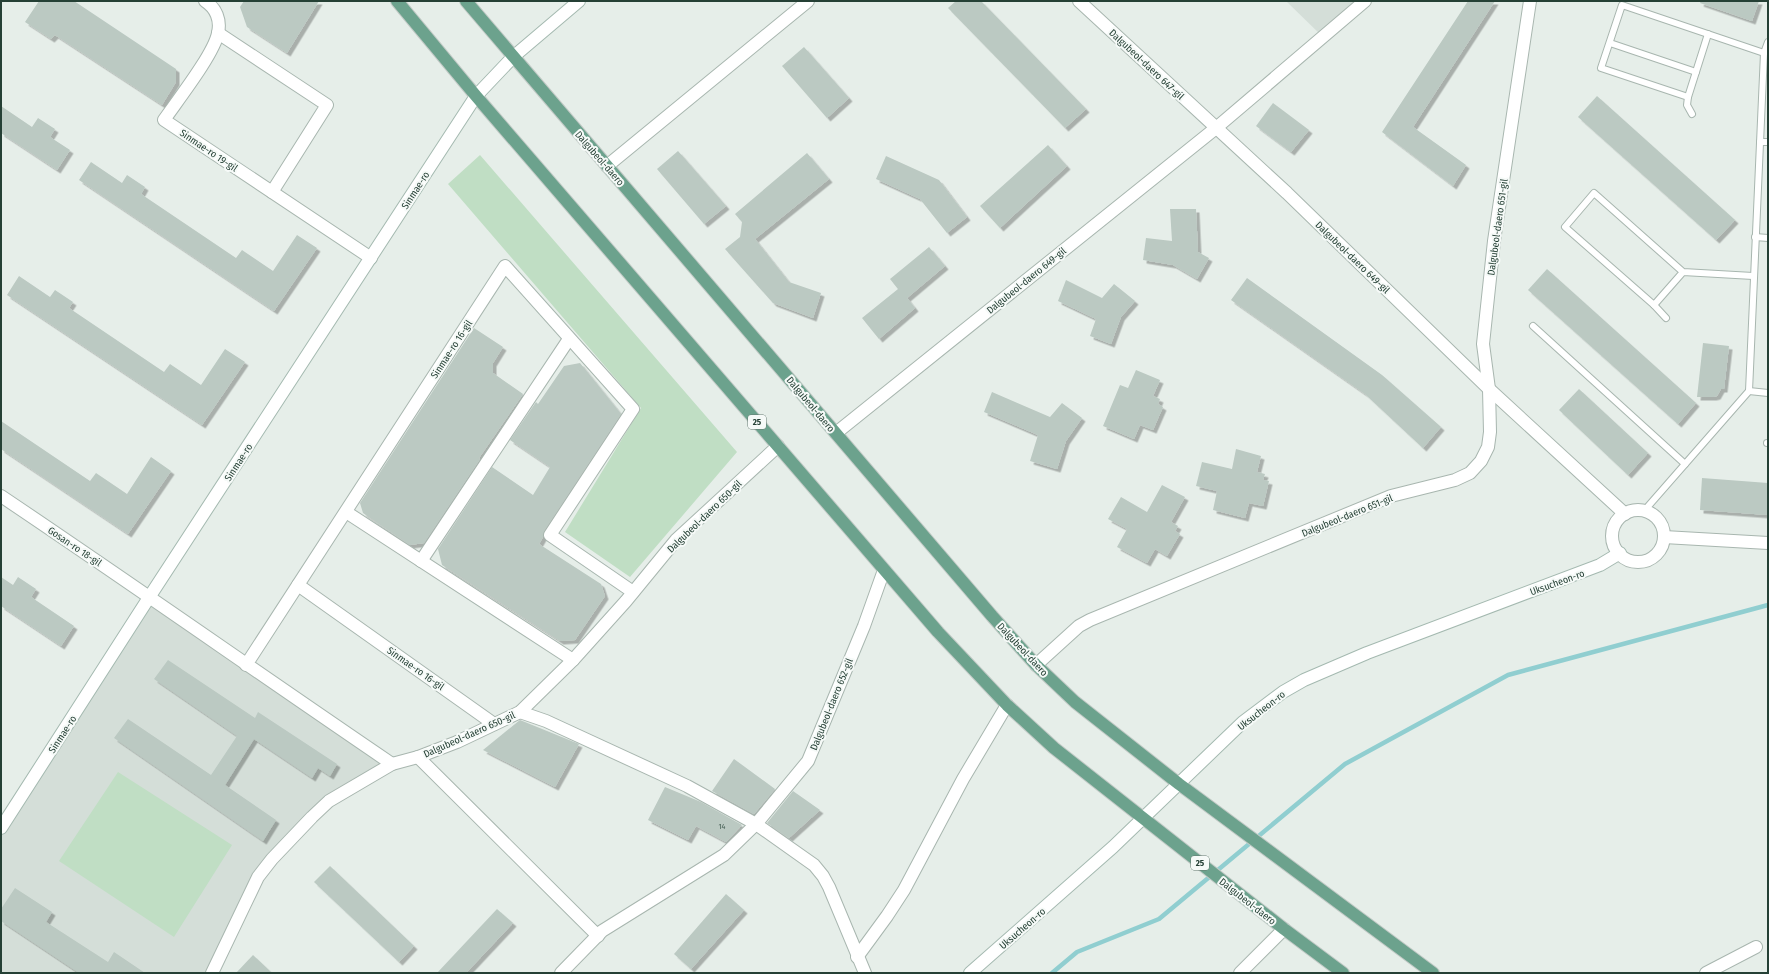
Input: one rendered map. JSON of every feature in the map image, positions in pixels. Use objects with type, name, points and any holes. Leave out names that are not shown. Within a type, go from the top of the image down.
[{"type":"main road","name":"Dalgubeol-daero","points":[[398,1],[476,96],[884,570],[938,632],[1007,705],[1054,748],[1143,819],[1343,973]]},
{"type":"main road","name":"Dalgubeol-daero","points":[[466,1],[1036,665],[1075,702],[1179,784],[1433,973]]},
{"type":"street","name":"Sinmae-ro 19-gil","points":[[205,1],[213,6],[218,19],[218,33],[214,45],[164,120],[371,258]]},
{"type":"street","name":"Sinmae-ro","points":[[1,828],[150,596],[476,96],[513,57],[579,1]]},
{"type":"street","points":[[607,166],[808,1]]},
{"type":"street","name":"Dalgubeol-daero 647-gil","points":[[1079,1],[1216,128]]},
{"type":"street","name":"Dalgubeol-daero 649-gil","points":[[836,433],[1216,128],[1365,1]]},
{"type":"street","name":"Dalgubeol-daero 651-gil","points":[[1036,665],[1079,626],[1090,620],[1391,496],[1455,480],[1470,473],[1481,461],[1488,446],[1490,432],[1488,389],[1483,344],[1492,257],[1530,1]]},
{"type":"street","points":[[218,33],[327,105],[272,192]]},
{"type":"street","name":"Dalgubeol-daero 649-gil","points":[[1216,128],[1288,193],[1488,389]]},
{"type":"street","name":"Sinmae-ro 16-gil","points":[[246,665],[505,266],[632,409],[550,535],[633,592]]},
{"type":"street","points":[[421,561],[569,339]]},
{"type":"street","points":[[1488,389],[1625,514]]},
{"type":"street","name":"Dalgubeol-daero 650-gil","points":[[212,972],[258,877],[312,817],[329,801],[392,764],[418,757],[457,742],[520,712],[572,660],[633,592],[676,540],[778,446]]},
{"type":"street","name":"Gosan-ro 18-gil","points":[[1,496],[150,596]]},
{"type":"street","points":[[1632,511],[1644,511],[1656,517],[1661,524],[1664,537],[1661,548],[1656,555],[1640,562],[1632,561],[1620,554],[1613,544],[1612,535],[1618,519],[1632,511]]},
{"type":"street","points":[[346,512],[572,660]]},
{"type":"street","points":[[1664,537],[1768,544]]},
{"type":"street","name":"Uksucheon-ro","points":[[970,973],[1143,819],[1243,722],[1284,692],[1304,680],[1367,653],[1600,565],[1620,554]]},
{"type":"street","name":"Dalgubeol-daero 652-gil","points":[[561,973],[602,931],[724,854],[756,824],[808,761],[864,626],[884,570]]},
{"type":"street","name":"Sinmae-ro 16-gil","points":[[298,585],[494,724]]},
{"type":"street","points":[[150,596],[246,665],[392,764]]},
{"type":"street","points":[[857,957],[904,890],[963,779],[1007,705]]},
{"type":"street","name":"Dalgubeol-daero 650-gil","points":[[520,712],[546,721],[687,786],[756,824]]},
{"type":"street","points":[[418,757],[598,936]]},
{"type":"street","points":[[756,824],[814,865],[824,876],[865,973]]},
{"type":"street","points":[[1240,973],[1284,929]]},
{"type":"street","points":[[1706,973],[1756,946]]},
{"type":"lane","points":[[1688,97],[1601,68],[1622,5],[1764,53]]},
{"type":"lane","points":[[1692,114],[1687,105],[1688,97],[1708,34]]},
{"type":"lane","points":[[1644,511],[1749,391],[1764,53],[1768,42]]},
{"type":"lane","points":[[1610,43],[1696,72]]},
{"type":"lane","points":[[1760,142],[1768,142]]},
{"type":"lane","points":[[1666,318],[1654,305],[1565,227],[1594,193],[1683,272],[1753,276]]},
{"type":"lane","points":[[1755,237],[1768,238]]},
{"type":"lane","points":[[1654,305],[1683,272]]},
{"type":"lane","points":[[1533,326],[1685,464]]},
{"type":"lane","points":[[1749,391],[1768,392]]},
{"type":"shaded area","points":[[1286,1],[1365,1],[1323,37]]},
{"type":"shaded area","points":[[150,596],[392,764],[355,785],[272,859],[212,973],[1,973],[1,828]]},
{"type":"green space","points":[[480,155],[737,452],[630,577],[565,532],[641,408],[448,184]]},
{"type":"green space","points":[[118,772],[232,845],[174,937],[59,861]]},
{"type":"building","points":[[39,1],[74,1],[176,69],[176,82],[162,105],[55,35],[51,39],[25,22]]},
{"type":"building","points":[[244,1],[319,1],[287,53],[247,27],[240,7]]},
{"type":"building","points":[[956,1],[981,1],[1086,109],[1065,128],[948,8]]},
{"type":"building","points":[[1468,1],[1495,1],[1413,127],[1466,165],[1453,186],[1382,132]]},
{"type":"building","points":[[1701,1],[1759,1],[1752,21],[1700,3]]},
{"type":"building","points":[[804,47],[849,98],[827,118],[782,66]]},
{"type":"building","points":[[1597,96],[1735,220],[1716,240],[1578,117]]},
{"type":"building","points":[[1273,103],[1309,130],[1291,152],[1256,126]]},
{"type":"building","points":[[1,106],[32,127],[38,118],[55,129],[50,137],[70,150],[57,170],[1,133]]},
{"type":"building","points":[[1048,145],[1067,166],[1000,228],[980,206]]},
{"type":"building","points":[[678,151],[726,206],[704,224],[657,169]]},
{"type":"building","points":[[807,153],[829,179],[755,239],[789,282],[821,293],[813,318],[773,303],[725,249],[740,237],[742,222],[735,214]]},
{"type":"building","points":[[886,156],[939,180],[967,217],[947,233],[920,199],[876,179]]},
{"type":"building","points":[[91,162],[122,183],[127,175],[145,187],[141,194],[236,258],[242,250],[273,271],[297,235],[317,248],[274,311],[79,180]]},
{"type":"building","points":[[1170,209],[1196,209],[1198,252],[1209,258],[1197,279],[1173,265],[1143,260],[1146,238],[1172,241]]},
{"type":"building","points":[[929,247],[945,266],[907,298],[915,308],[879,339],[862,318],[898,289],[890,279]]},
{"type":"building","points":[[1547,269],[1696,403],[1678,424],[1528,290]]},
{"type":"building","points":[[19,276],[50,297],[55,290],[73,302],[69,308],[164,372],[170,364],[201,385],[225,349],[245,362],[202,425],[7,295]]},
{"type":"building","points":[[1247,278],[1382,375],[1441,427],[1423,448],[1365,394],[1231,300]]},
{"type":"building","points":[[1066,280],[1102,298],[1114,284],[1135,301],[1121,317],[1111,344],[1090,336],[1096,319],[1058,301]]},
{"type":"building","points":[[474,328],[503,347],[493,363],[493,373],[523,394],[479,458],[480,459],[424,543],[410,545],[363,513],[360,503]]},
{"type":"building","points":[[1703,343],[1729,346],[1724,389],[1721,389],[1717,396],[1713,397],[1697,397]]},
{"type":"building","points":[[580,363],[621,414],[544,531],[543,537],[539,544],[601,584],[605,596],[575,640],[560,641],[442,565],[438,549],[492,467],[533,495],[550,467],[510,440],[536,402],[538,404],[564,366]]},
{"type":"building","points":[[1136,370],[1160,380],[1153,396],[1160,399],[1158,404],[1163,407],[1153,430],[1140,425],[1134,439],[1103,426],[1120,385],[1128,388]]},
{"type":"building","points":[[1579,389],[1648,453],[1628,475],[1559,410]]},
{"type":"building","points":[[992,392],[1050,417],[1062,403],[1082,418],[1066,441],[1057,469],[1030,461],[1038,435],[984,412]]},
{"type":"building","points":[[1,421],[90,481],[96,473],[127,494],[151,457],[171,471],[128,534],[1,449]]},
{"type":"building","points":[[1236,449],[1261,456],[1257,472],[1265,474],[1263,480],[1269,481],[1263,506],[1249,503],[1245,518],[1213,510],[1217,491],[1196,486],[1202,462],[1232,469]]},
{"type":"building","points":[[1702,478],[1768,483],[1768,515],[1700,510]]},
{"type":"building","points":[[1162,485],[1185,497],[1171,522],[1178,526],[1175,531],[1180,534],[1167,556],[1155,549],[1147,563],[1117,547],[1127,529],[1108,519],[1121,497],[1147,512]]},
{"type":"building","points":[[1,577],[13,585],[18,577],[36,589],[31,597],[74,626],[61,646],[1,606]]},
{"type":"building","points":[[168,660],[255,718],[258,712],[337,764],[330,776],[318,768],[312,778],[254,739],[225,785],[276,820],[263,841],[114,738],[128,719],[211,775],[237,736],[154,679]]},
{"type":"building","points":[[520,720],[579,744],[555,787],[483,750]]},
{"type":"building","points":[[734,759],[775,789],[754,814],[712,791]]},
{"type":"building","points":[[665,787],[701,802],[742,825],[726,842],[696,826],[688,840],[648,820]]},
{"type":"building","points":[[793,791],[820,810],[789,838],[767,823]]},
{"type":"building","points":[[330,866],[414,946],[399,962],[314,882]]},
{"type":"building","points":[[15,888],[52,912],[46,922],[108,962],[114,952],[145,973],[79,973],[1,921],[1,909]]},
{"type":"building","points":[[726,894],[744,910],[691,969],[674,954]]},
{"type":"building","points":[[497,909],[513,923],[466,973],[437,973]]},
{"type":"building","points":[[253,955],[272,973],[236,973]]},
{"type":"waterway","points":[[1052,973],[1077,952],[1159,919],[1345,764],[1508,675],[1768,605]]}]
